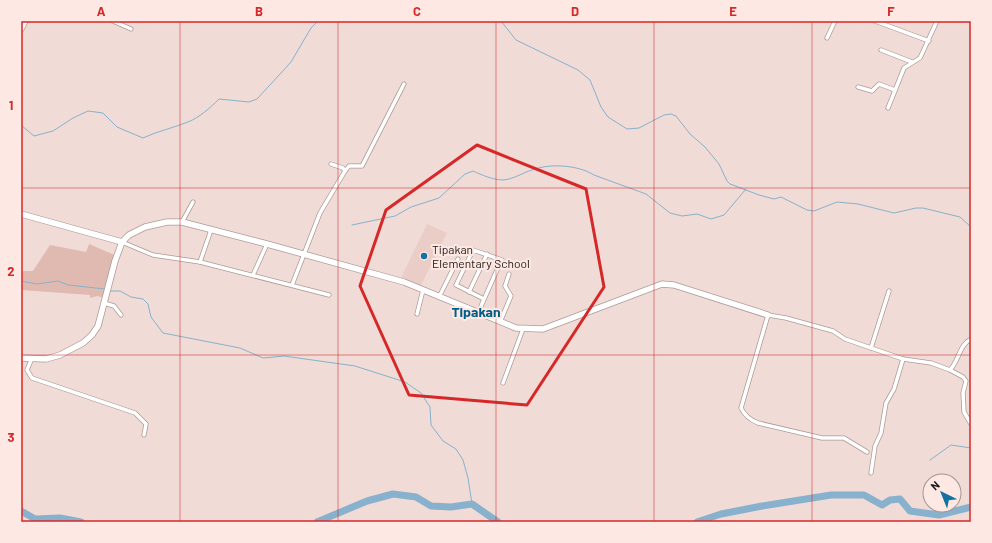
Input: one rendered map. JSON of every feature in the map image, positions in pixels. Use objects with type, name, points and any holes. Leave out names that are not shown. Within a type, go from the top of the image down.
[{"type":"street","points":[[21,29],[24,21]]},
{"type":"street","points":[[113,21],[131,29]]},
{"type":"street","points":[[827,38],[835,21]]},
{"type":"street","points":[[875,21],[929,41]]},
{"type":"street","points":[[888,108],[904,68],[920,58],[937,21]]},
{"type":"street","points":[[881,50],[912,62]]},
{"type":"street","points":[[292,285],[306,254],[320,213],[349,166],[362,166],[404,84]]},
{"type":"street","points":[[858,87],[872,91],[879,84],[895,90]]},
{"type":"street","points":[[331,164],[343,168],[345,171]]},
{"type":"street","points":[[182,222],[192,202]]},
{"type":"street","points":[[21,214],[122,242],[153,255],[200,262],[329,295]]},
{"type":"street","points":[[21,358],[46,359],[60,355],[83,343],[98,326],[109,283],[122,242],[129,235],[145,227],[167,222],[182,222],[306,254],[404,282],[500,322],[523,329],[543,329],[662,284],[674,285],[768,315],[786,318],[833,331],[845,340],[903,359],[931,363],[950,370],[963,377],[966,381],[963,393],[964,412],[971,424]]},
{"type":"street","points":[[200,262],[211,230]]},
{"type":"street","points":[[253,275],[267,244]]},
{"type":"street","points":[[478,313],[502,260],[475,250],[471,252],[455,283],[456,285],[484,299]]},
{"type":"street","points":[[469,292],[487,254]]},
{"type":"street","points":[[439,297],[458,259]]},
{"type":"street","points":[[500,322],[511,296],[505,286],[509,274]]},
{"type":"street","points":[[416,314],[423,290]]},
{"type":"street","points":[[871,348],[889,291]]},
{"type":"street","points":[[104,303],[114,306],[121,315]]},
{"type":"street","points":[[768,315],[741,408],[744,413],[752,421],[758,424],[822,438],[844,438],[866,452]]},
{"type":"street","points":[[503,383],[523,329]]},
{"type":"street","points":[[950,370],[958,359],[963,345],[971,339]]},
{"type":"street","points":[[32,358],[27,370],[32,378],[135,413],[146,424],[144,436]]},
{"type":"street","points":[[871,472],[875,446],[881,433],[886,403],[896,384],[903,359]]},
{"type":"highlighted area","points":[[477,145],[586,189],[604,287],[527,405],[409,395],[360,286],[386,210]]},
{"type":"shaded area","name":"Tipakan Elementary School","points":[[427,224],[447,233],[420,287],[401,278]]},
{"type":"shaded area","points":[[89,244],[117,256],[105,298],[97,296],[90,298],[90,295],[21,290],[21,271],[33,271],[50,245],[86,252]]},
{"type":"waterway","points":[[21,125],[34,136],[53,131],[73,118],[88,111],[103,113],[117,127],[143,138],[197,118],[219,99],[249,102],[257,99],[291,62],[311,28],[318,21]]},
{"type":"waterway","points":[[501,21],[516,40],[578,70],[590,80],[601,107],[608,117],[627,129],[639,128],[664,115],[671,114],[676,116],[690,134],[705,147],[719,164],[730,184],[774,199],[781,197],[807,210],[814,211],[837,202],[858,204],[894,213],[923,208],[960,217],[971,227]]},
{"type":"waterway","points":[[352,225],[395,216],[411,207],[439,198],[465,174],[473,171],[484,176],[503,180],[547,166],[572,167],[646,194],[670,213],[682,216],[697,214],[711,219],[724,215],[746,189]]},
{"type":"waterway","points":[[21,281],[37,284],[58,281],[68,285],[105,289]]},
{"type":"waterway","points":[[110,291],[120,291],[131,297],[143,299],[148,304],[151,317],[163,333],[240,348],[263,358],[284,356],[355,366],[405,382],[421,393],[430,407],[431,425],[443,441],[456,449],[463,460],[468,478],[472,504]]},
{"type":"waterway","points":[[930,460],[951,445],[971,448]]},
{"type":"waterway","points":[[317,522],[367,501],[393,494],[416,497],[431,506],[451,507],[472,504],[498,522]]},
{"type":"waterway","points":[[697,522],[721,514],[831,495],[864,495],[882,505],[890,500],[900,499],[910,511],[939,515],[971,507]]},
{"type":"waterway","points":[[21,511],[35,519],[60,518],[81,522]]},
{"type":"place","name":"Tipakan Elementary School","points":[[424,256]]},
{"type":"district","name":"Tipakan","points":[[476,311]]}]
